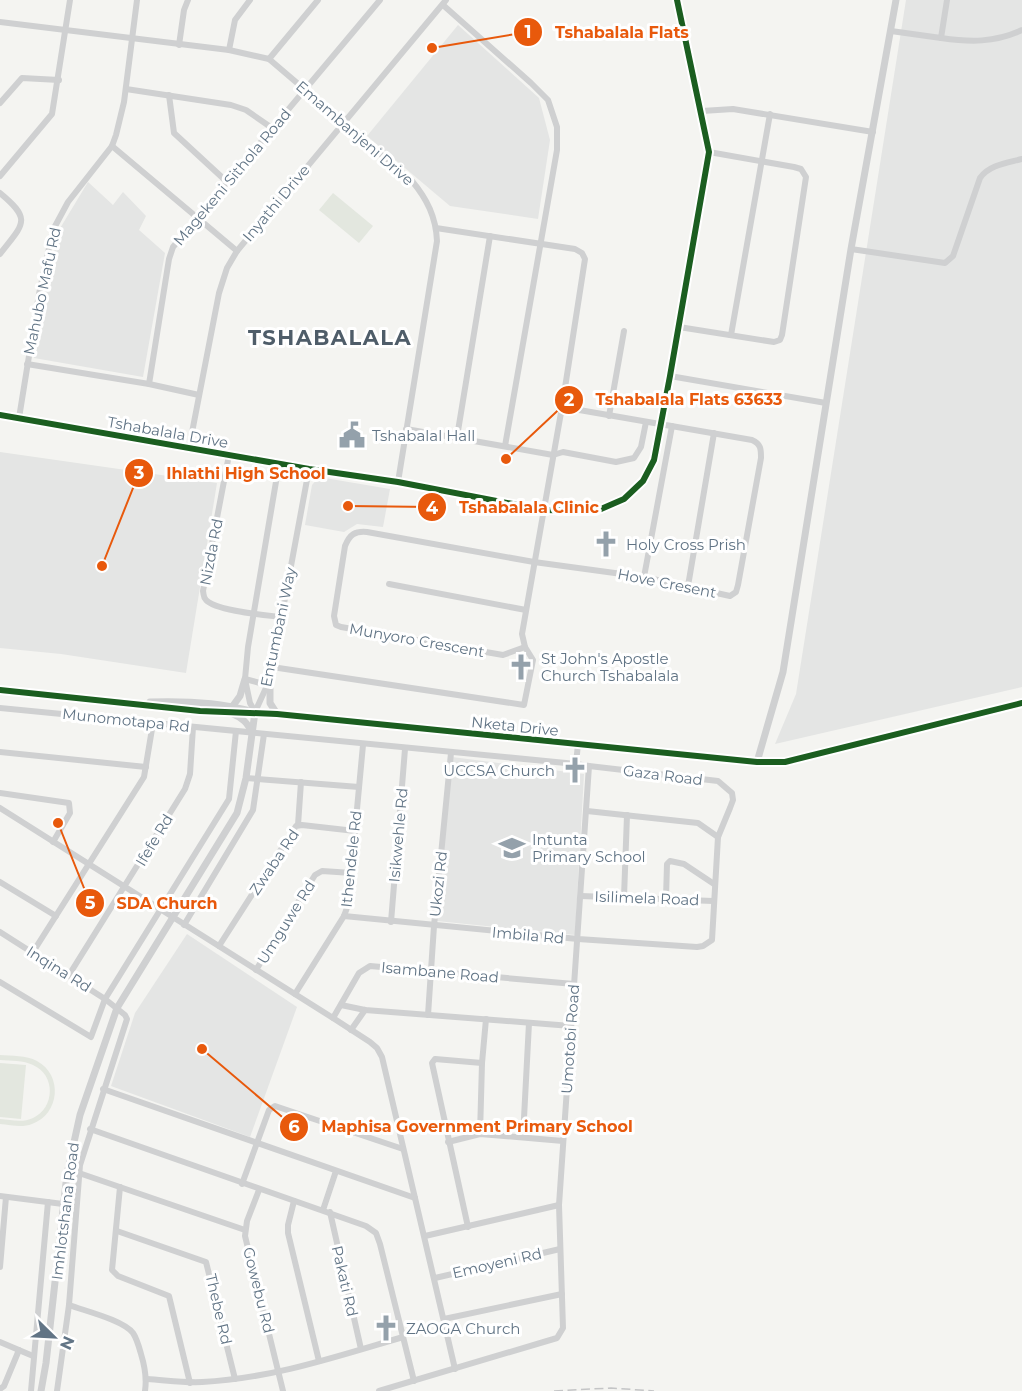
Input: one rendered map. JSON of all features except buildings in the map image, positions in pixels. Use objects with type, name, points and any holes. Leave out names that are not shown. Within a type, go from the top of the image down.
[{"type":"street","points":[[0,176],[52,114],[70,0]]},
{"type":"street","name":"Mahubo Mafu Rd","points":[[19,418],[45,262],[56,221],[74,193],[112,146],[126,89],[137,0]]},
{"type":"street","points":[[179,45],[184,10],[188,0]]},
{"type":"street","points":[[229,50],[235,20],[250,0]]},
{"type":"street","points":[[269,59],[318,0]]},
{"type":"street","name":"Magekeni Sithola Road","points":[[149,384],[169,259],[176,242],[380,0]]},
{"type":"street","name":"Tshabalala Drive","points":[[0,415],[279,464],[398,482],[544,510],[588,511],[601,509],[624,499],[643,481],[650,469],[662,424],[709,152],[677,0]]},
{"type":"street","points":[[757,762],[783,672],[851,249],[896,0]]},
{"type":"street","points":[[941,38],[947,0]]},
{"type":"street","points":[[444,2],[548,100],[558,139],[506,446]]},
{"type":"street","name":"Inyathi Drive","points":[[189,448],[219,293],[227,268],[237,251],[444,2]]},
{"type":"street","name":"Emambanjeni Drive","points":[[0,22],[132,40],[229,50],[269,59],[412,181],[429,206],[436,228],[436,253],[398,482]]},
{"type":"street","points":[[891,31],[976,42],[1022,30]]},
{"type":"street","points":[[0,103],[22,78],[59,80]]},
{"type":"street","points":[[126,89],[231,105],[246,110],[272,128]]},
{"type":"street","points":[[169,95],[174,133],[226,181]]},
{"type":"street","points":[[702,111],[724,108],[873,132]]},
{"type":"street","points":[[731,335],[770,114]]},
{"type":"street","points":[[112,146],[237,251]]},
{"type":"street","points":[[679,327],[774,342],[781,338],[806,177],[801,169],[709,152]]},
{"type":"street","points":[[851,249],[945,263],[953,256],[983,173],[991,168],[1022,159]]},
{"type":"street","points":[[0,193],[20,211],[22,222],[19,230],[0,254]]},
{"type":"street","points":[[272,667],[524,705],[533,660],[525,648],[522,634],[562,407],[585,259],[582,253],[575,249],[436,228]]},
{"type":"street","points":[[457,437],[490,236]]},
{"type":"street","points":[[609,416],[624,331]]},
{"type":"street","points":[[27,364],[149,384],[199,395]]},
{"type":"street","points":[[670,376],[826,403]]},
{"type":"street","name":"Hove Cresent","points":[[534,562],[644,577],[730,596],[738,588],[761,458],[758,443],[714,433],[562,407]]},
{"type":"street","points":[[406,429],[553,455],[563,452],[616,462],[634,458],[641,447],[646,422]]},
{"type":"street","points":[[644,577],[672,426]]},
{"type":"street","points":[[688,586],[714,433]]},
{"type":"street","name":"Nizda Rd","points":[[229,455],[203,591],[204,597],[206,601],[218,607],[281,617]]},
{"type":"street","name":"Entumbani Way","points":[[255,712],[250,703],[245,679],[253,613],[279,464]]},
{"type":"street","name":"Entumbani Way","points":[[255,712],[270,679],[309,469]]},
{"type":"street","name":"Munyoro Crescent","points":[[525,648],[503,655],[340,627],[336,625],[334,616],[345,546],[348,538],[358,531],[534,562]]},
{"type":"street","points":[[389,584],[526,610]]},
{"type":"street","points":[[252,732],[246,722],[231,710],[240,696],[245,679],[260,683],[270,679],[270,703],[277,714]]},
{"type":"street","name":"Nketa Drive","points":[[0,690],[133,704],[277,714],[757,762],[785,762],[1022,704]]},
{"type":"street","name":"Munomotapa Rd","points":[[0,708],[576,764]]},
{"type":"street","name":"Imhlotshana Road","points":[[41,1391],[67,1173],[80,1115],[117,1008],[237,813],[246,778],[255,712]]},
{"type":"street","points":[[33,952],[144,777],[153,723]]},
{"type":"street","name":"Ifefe Rd","points":[[69,975],[188,782],[193,727]]},
{"type":"street","points":[[0,982],[91,1037],[105,999],[229,799],[236,731]]},
{"type":"street","points":[[184,924],[252,814],[264,734]]},
{"type":"street","points":[[578,744],[576,764],[590,766]]},
{"type":"street","name":"Ithendele Rd","points":[[295,994],[344,916],[350,897],[363,745]]},
{"type":"street","name":"Isikwehle Rd","points":[[391,922],[405,749]]},
{"type":"street","points":[[0,752],[146,767]]},
{"type":"street","name":"Ukozi Rd","points":[[428,1015],[434,926],[451,753]]},
{"type":"street","name":"Gaza Road","points":[[590,766],[718,781],[732,792],[733,800],[717,837]]},
{"type":"street","name":"Umotobi Road","points":[[379,1391],[557,1338],[564,1328],[559,1205],[590,766]]},
{"type":"street","points":[[246,778],[359,788]]},
{"type":"street","points":[[298,825],[301,782]]},
{"type":"street","points":[[0,793],[69,803],[70,813],[53,842]]},
{"type":"street","points":[[0,808],[378,1048],[455,1368]]},
{"type":"street","points":[[587,811],[698,823],[717,837],[712,901]]},
{"type":"street","points":[[624,897],[627,815]]},
{"type":"street","name":"Zwaba Rd","points":[[219,946],[293,829],[298,825],[355,831]]},
{"type":"street","points":[[666,898],[667,864],[670,861],[684,864],[714,884]]},
{"type":"street","name":"Umguwe Rd","points":[[256,970],[315,875],[322,871],[352,873]]},
{"type":"street","points":[[0,882],[56,916]]},
{"type":"street","name":"Isilimela Road","points":[[581,896],[712,901]]},
{"type":"street","name":"Imbila Rd","points":[[344,916],[578,939],[703,946],[711,940],[712,901]]},
{"type":"street","name":"Inqina Rd","points":[[0,932],[117,1008]]},
{"type":"street","name":"Isambane Road","points":[[333,1018],[359,973],[370,966],[574,984]]},
{"type":"street","points":[[341,1005],[365,1010],[571,1026]]},
{"type":"street","points":[[57,1391],[69,1305],[79,1173],[103,1089],[127,1022],[125,1015],[117,1008]]},
{"type":"street","points":[[351,1030],[365,1010]]},
{"type":"street","points":[[480,1134],[486,1019]]},
{"type":"street","points":[[523,1137],[529,1023]]},
{"type":"street","points":[[468,1227],[432,1065],[435,1059],[482,1063]]},
{"type":"street","points":[[103,1089],[415,1198]]},
{"type":"street","points":[[242,1184],[269,1110],[275,1106],[403,1149]]},
{"type":"street","points":[[90,1130],[259,1190],[327,1211],[366,1226],[376,1233],[414,1382]]},
{"type":"street","points":[[448,1142],[480,1134],[563,1141]]},
{"type":"street","points":[[327,1211],[336,1171]]},
{"type":"street","points":[[79,1173],[245,1230]]},
{"type":"street","points":[[120,1187],[112,1270],[118,1276],[169,1296],[190,1383]]},
{"type":"street","name":"Gowebu Rd","points":[[259,1190],[245,1230],[283,1391]]},
{"type":"street","points":[[0,1267],[3,1197],[63,1204]]},
{"type":"street","points":[[294,1201],[288,1233],[319,1361]]},
{"type":"street","points":[[31,1391],[48,1202]]},
{"type":"street","points":[[425,1236],[559,1205]]},
{"type":"street","name":"Pakati Rd","points":[[327,1211],[361,1349]]},
{"type":"street","name":"Thebe Rd","points":[[117,1231],[206,1262],[235,1379]]},
{"type":"street","name":"Emoyeni Rd","points":[[435,1278],[560,1249]]},
{"type":"street","points":[[444,1318],[562,1294]]},
{"type":"street","points":[[69,1305],[122,1325],[131,1331],[136,1340],[147,1379],[145,1391]]},
{"type":"street","points":[[147,1379],[190,1383],[235,1379],[319,1361],[403,1336]]},
{"type":"street","points":[[0,1342],[33,1356]]},
{"type":"street","points":[[0,1389],[4,1386],[20,1350]]},
{"type":"shaded area","points":[[906,0],[1022,0],[1022,687],[775,744],[796,694]]},
{"type":"shaded area","points":[[458,25],[539,98],[550,140],[538,219],[450,206],[367,136]]},
{"type":"shaded area","points":[[88,182],[113,205],[123,192],[146,216],[139,230],[165,253],[143,377],[34,358],[39,320],[59,230]]},
{"type":"shaded area","points":[[333,193],[373,226],[359,243],[319,210]]},
{"type":"shaded area","points":[[0,452],[217,483],[186,673],[61,654],[0,648]]},
{"type":"shaded area","points":[[319,477],[390,489],[383,527],[357,524],[344,532],[305,525],[312,485]]},
{"type":"shaded area","name":"Intunta Primary School","points":[[452,757],[584,774],[575,935],[437,921]]},
{"type":"shaded area","points":[[187,934],[297,1007],[250,1137],[111,1086],[135,1013]]},
{"type":"shaded area","points":[[0,1055],[33,1059],[45,1067],[51,1075],[55,1094],[53,1103],[41,1119],[32,1124],[16,1126],[0,1124],[0,1119],[29,1120],[40,1113],[46,1107],[49,1099],[49,1084],[46,1076],[33,1065],[0,1060]]},
{"type":"shaded area","points":[[0,1063],[26,1065],[21,1119],[0,1117]]},
{"type":"railway","points":[[554,1391],[611,1388],[654,1391]]},
{"type":"cycle path","points":[[0,415],[309,469],[398,482],[544,510],[589,511],[601,509],[624,499],[643,481],[654,460],[709,152],[677,0]]},
{"type":"cycle path","points":[[0,690],[200,711],[277,714],[757,762],[785,762],[1022,703]]},
{"type":"place","name":"Tshabalala Flats","points":[[432,48]]},
{"type":"place","name":"Tshabalal Hall","points":[[352,435]]},
{"type":"place","name":"Tshabalala Flats 63633","points":[[506,459]]},
{"type":"place","name":"Tshabalala Clinic","points":[[348,506]]},
{"type":"place","name":"Holy Cross Prish","points":[[606,544]]},
{"type":"place","name":"Ihlathi High School","points":[[102,566]]},
{"type":"place","name":"St John's Apostle Church Tshabalala","points":[[521,667]]},
{"type":"place","name":"UCCSA Church","points":[[575,770]]},
{"type":"place","name":"SDA Church","points":[[58,823]]},
{"type":"place","name":"Intunta Primary School","points":[[512,848]]},
{"type":"place","name":"Maphisa Government Primary School","points":[[202,1049]]},
{"type":"place","name":"ZAOGA Church","points":[[386,1328]]},
{"type":"district","name":"TSHABALALA","points":[[330,337]]}]
